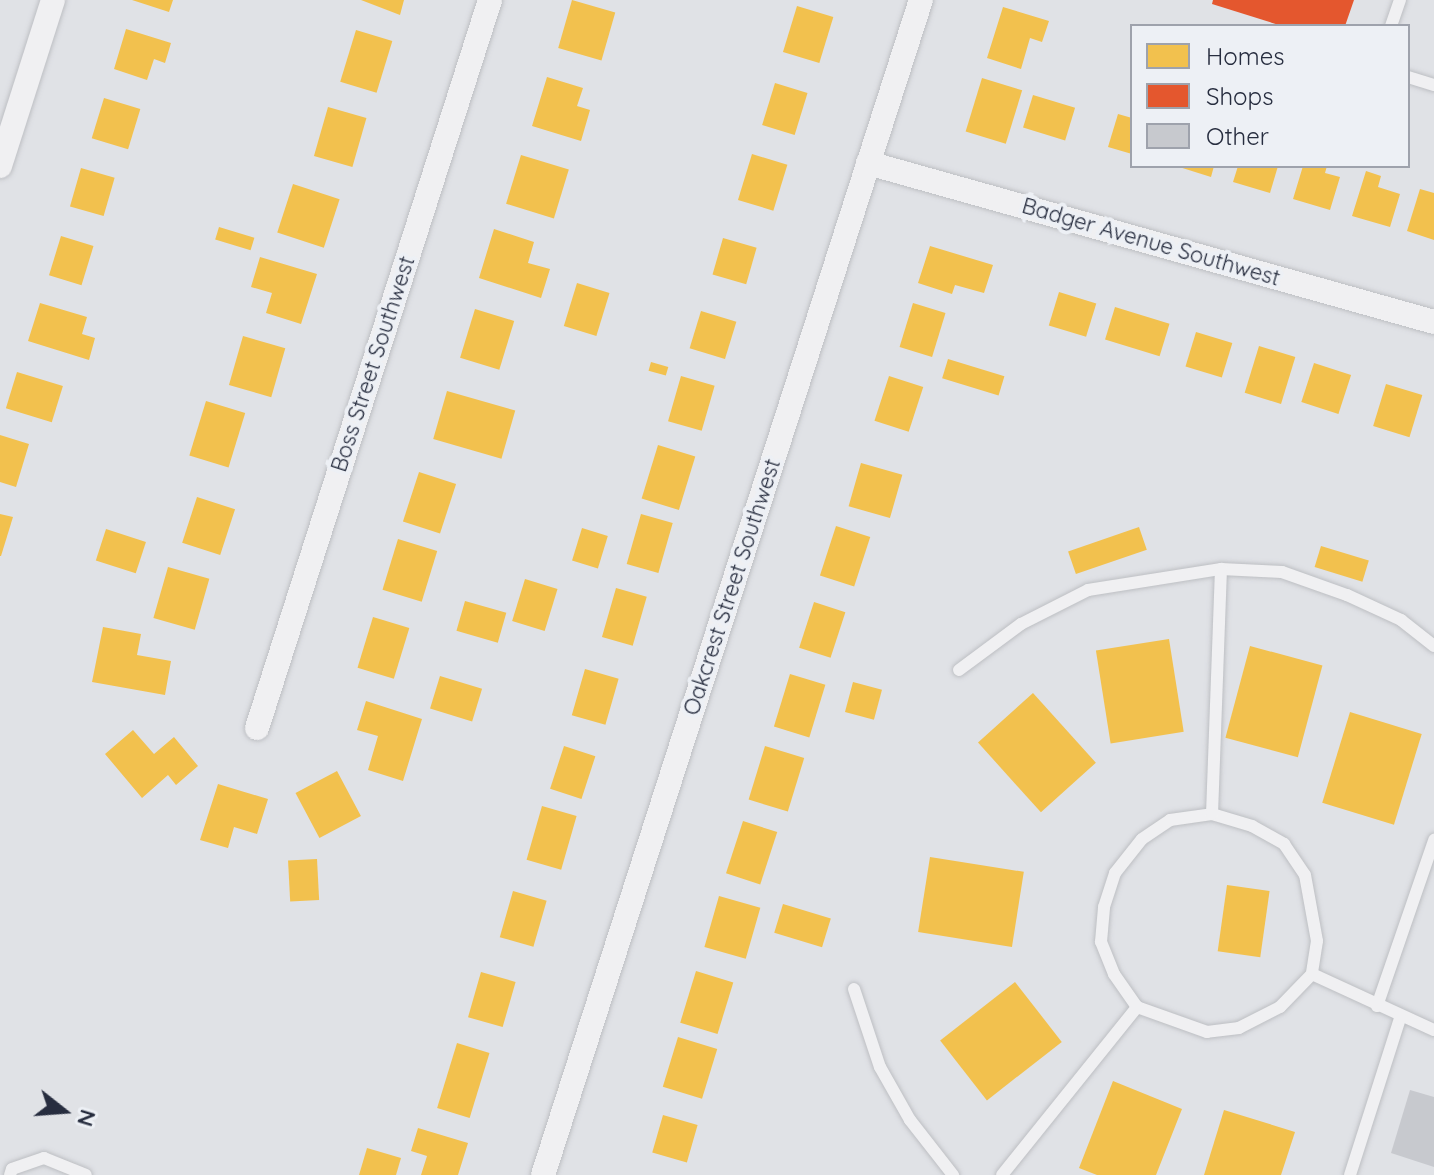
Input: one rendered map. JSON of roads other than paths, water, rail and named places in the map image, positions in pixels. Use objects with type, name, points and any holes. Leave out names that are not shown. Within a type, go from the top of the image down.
[{"type":"street","points":[[0,166],[53,0]]},
{"type":"street","name":"Boss Street Southwest","points":[[257,728],[490,0]]},
{"type":"street","name":"Oakcrest Street Southwest","points":[[543,1175],[921,0]]},
{"type":"street","name":"Badger Avenue Southwest","points":[[868,163],[1434,322]]},
{"type":"lane","points":[[1392,24],[1400,0]]},
{"type":"lane","points":[[1410,78],[1434,85]]},
{"type":"lane","points":[[959,670],[1021,624],[1088,590],[1221,569],[1282,572],[1347,595],[1401,620],[1434,646]]},
{"type":"lane","points":[[1212,814],[1221,569]]},
{"type":"lane","points":[[1212,814],[1252,826],[1284,844],[1305,875],[1317,941],[1312,974],[1280,1007],[1239,1028],[1207,1032],[1137,1007],[1114,974],[1101,942],[1104,907],[1115,873],[1142,839],[1170,820],[1212,814]]},
{"type":"lane","points":[[1377,1006],[1434,840]]},
{"type":"lane","points":[[1312,974],[1400,1018],[1434,1030]]},
{"type":"lane","points":[[854,989],[880,1067],[910,1120],[953,1175]]},
{"type":"lane","points":[[1002,1175],[1137,1007]]},
{"type":"lane","points":[[1350,1175],[1400,1018]]},
{"type":"lane","points":[[10,1175],[12,1169],[44,1158],[86,1175]]}]
